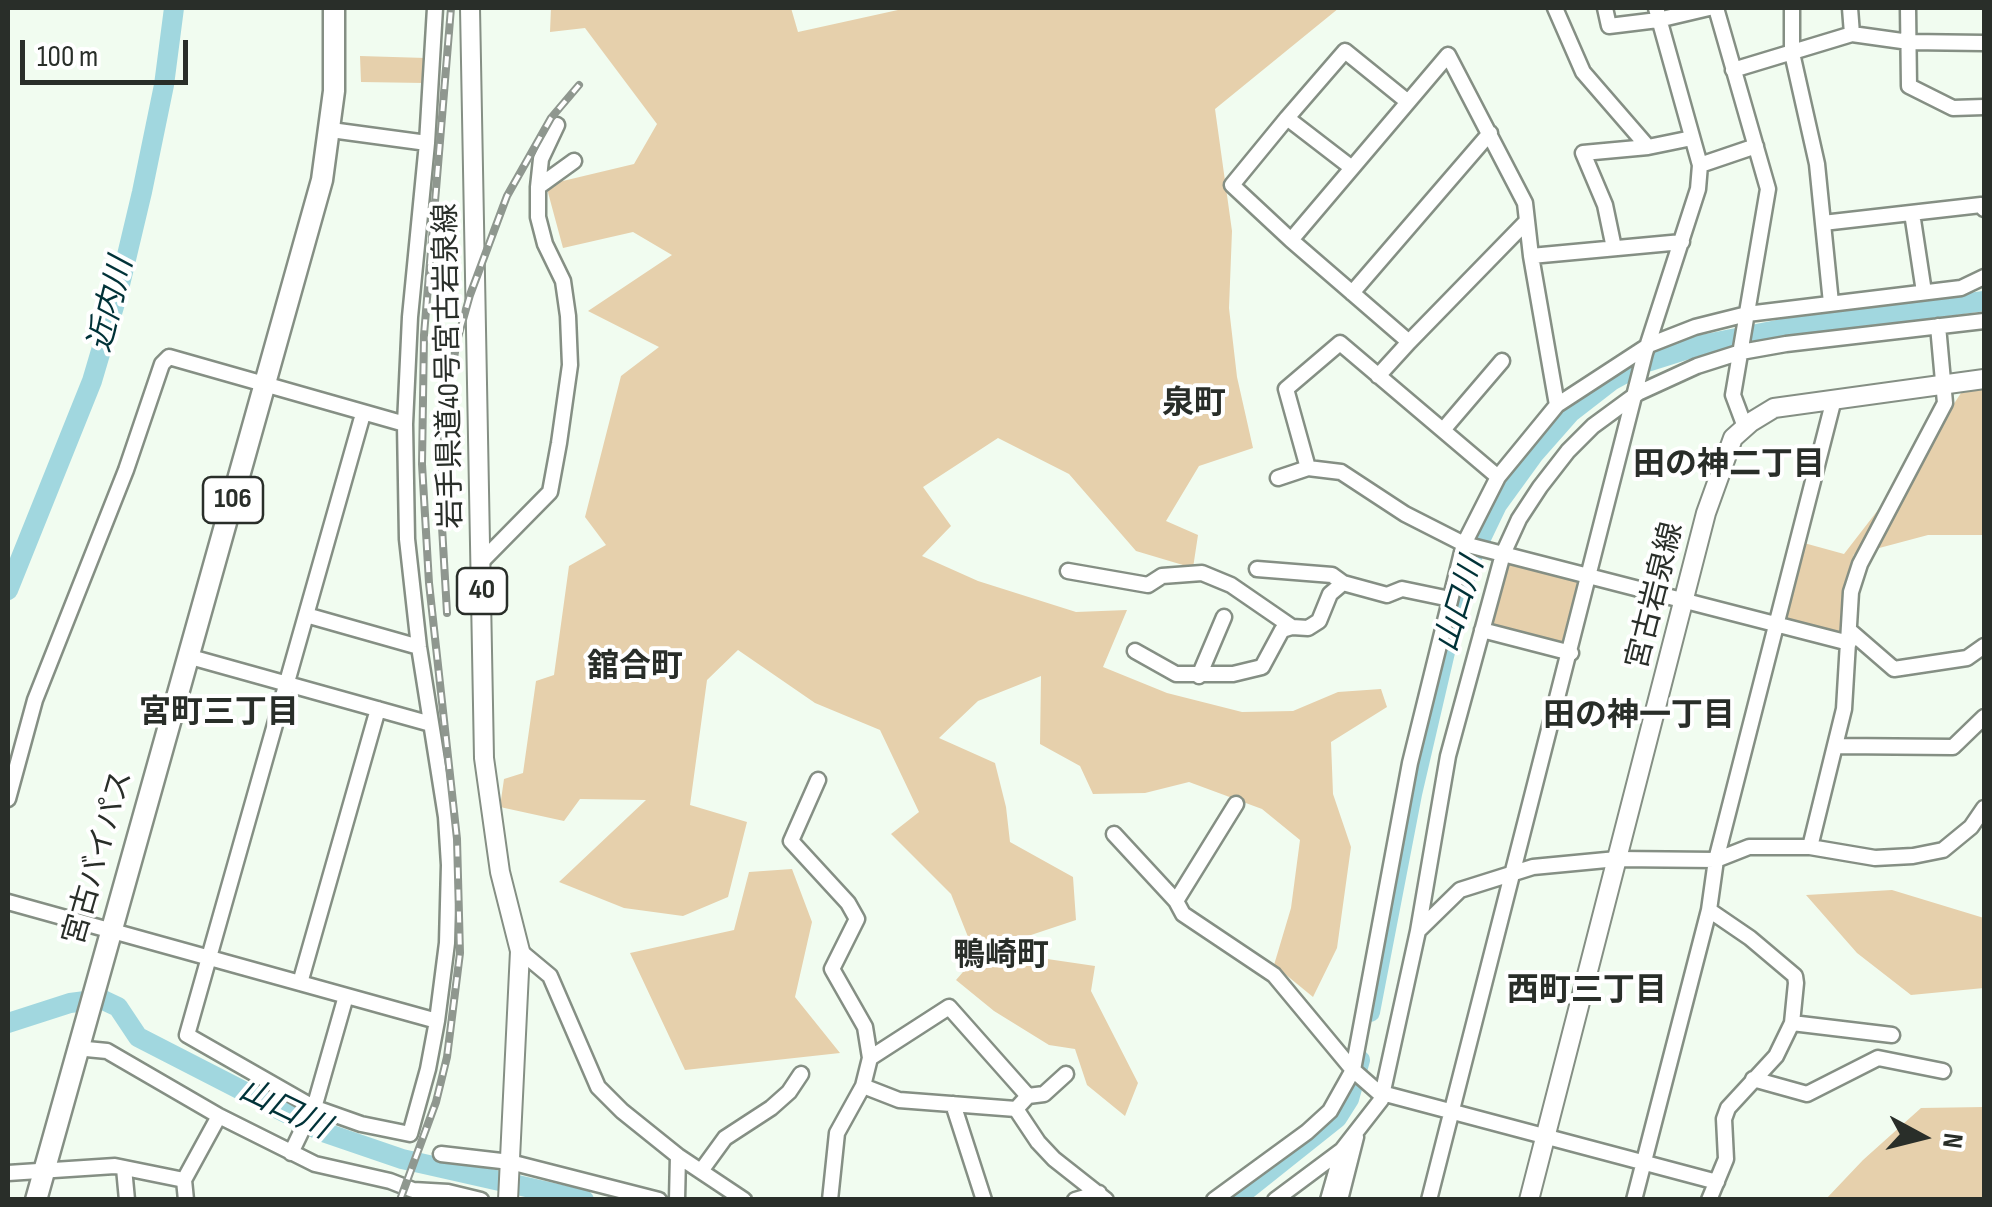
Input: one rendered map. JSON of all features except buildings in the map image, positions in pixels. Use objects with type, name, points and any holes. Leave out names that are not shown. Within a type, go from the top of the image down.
[{"type":"highway","name":"宮古バイパス","points":[[36,1200],[322,180],[331,130],[334,8]]},
{"type":"main road","name":"岩手県道40号宮古岩泉線","points":[[470,8],[484,758],[500,872],[520,952],[508,1197]]},
{"type":"main road","points":[[1745,426],[1774,408],[1984,380]]},
{"type":"main road","name":"宮古岩泉線","points":[[1529,1200],[1716,480],[1733,438],[1745,426]]},
{"type":"street","points":[[364,414],[186,1035],[310,1113],[410,1134],[437,1021],[447,943],[449,865],[446,817],[419,647],[407,539],[405,424],[410,317],[428,143],[434,8]]},
{"type":"street","points":[[1554,8],[1584,72],[1648,147]]},
{"type":"street","points":[[1605,8],[1609,26],[1657,14],[1712,8],[1733,70],[1768,189],[1733,395],[1745,426]]},
{"type":"street","points":[[1792,8],[1792,53],[1817,164],[1831,303]]},
{"type":"street","points":[[1850,8],[1852,34]]},
{"type":"street","points":[[1908,8],[1909,86],[1954,108],[1984,107]]},
{"type":"street","points":[[1429,1200],[1647,349],[1698,190],[1700,165],[1657,14]]},
{"type":"street","points":[[1733,70],[1852,34],[1908,42],[1984,43]]},
{"type":"street","points":[[1408,102],[1346,51],[1232,185],[1409,342]]},
{"type":"street","points":[[1291,240],[1448,55],[1524,203],[1557,404]]},
{"type":"street","points":[[1287,118],[1352,168]]},
{"type":"street","points":[[482,561],[550,492],[559,444],[570,365],[568,316],[563,280],[545,244],[538,217],[541,160],[557,125]]},
{"type":"street","points":[[331,130],[428,143]]},
{"type":"street","points":[[1352,293],[1490,133]]},
{"type":"street","points":[[1614,248],[1605,205],[1584,153],[1692,138]]},
{"type":"street","points":[[1700,165],[1756,146]]},
{"type":"street","points":[[538,187],[574,161]]},
{"type":"street","points":[[1823,223],[1984,208]]},
{"type":"street","points":[[1912,213],[1924,292]]},
{"type":"street","points":[[1378,376],[1526,222]]},
{"type":"street","points":[[1531,256],[1682,242]]},
{"type":"street","points":[[1214,1200],[1319,1122],[1330,1111],[1353,1070],[1410,763],[1450,599],[1467,545],[1498,476],[1557,404],[1647,349],[1695,327],[1748,314],[1961,288],[1984,277]]},
{"type":"street","points":[[1340,1200],[1356,1137],[1381,1093],[1418,931],[1448,756],[1501,554],[1540,486],[1593,426],[1638,393],[1668,377],[1741,352],[1984,321]]},
{"type":"street","points":[[1810,848],[1844,709],[1850,592],[1860,564],[1945,402],[1938,326]]},
{"type":"street","points":[[1308,468],[1286,389],[1340,343],[1498,476]]},
{"type":"street","points":[[8,799],[40,686],[126,470],[162,364],[169,357],[405,424]]},
{"type":"street","points":[[1443,430],[1502,361]]},
{"type":"street","points":[[1634,1200],[1834,399]]},
{"type":"street","points":[[1278,478],[1308,468],[1341,472],[1405,514],[1467,545],[1776,624],[1849,636],[1894,669],[1967,658],[1984,646]]},
{"type":"street","points":[[1258,569],[1332,574],[1342,583],[1387,595],[1402,589],[1450,599]]},
{"type":"street","points":[[1068,571],[1148,585],[1162,576],[1202,573],[1231,585],[1292,627]]},
{"type":"street","points":[[1135,651],[1176,674],[1233,674],[1262,667],[1282,630],[1308,628],[1319,621],[1330,594],[1342,583]]},
{"type":"street","points":[[306,614],[419,647]]},
{"type":"street","points":[[1198,676],[1224,617]]},
{"type":"street","points":[[1482,630],[1570,653]]},
{"type":"street","points":[[187,656],[431,724]]},
{"type":"street","points":[[300,983],[378,709]]},
{"type":"street","points":[[1837,746],[1953,747],[1984,716]]},
{"type":"street","points":[[818,780],[791,841],[848,902],[856,920],[832,969],[865,1027],[870,1058],[863,1086],[837,1134],[830,1200]]},
{"type":"street","points":[[1176,901],[1236,804]]},
{"type":"street","points":[[1418,931],[1460,890],[1533,866],[1616,859],[1716,860],[1748,847],[1810,848],[1874,858],[1943,850],[1971,827],[1984,808]]},
{"type":"street","points":[[1114,834],[1176,901],[1183,914],[1274,976],[1353,1070],[1381,1093],[1716,1182]]},
{"type":"street","points":[[8,902],[437,1021]]},
{"type":"street","points":[[1709,910],[1795,976],[1792,1023],[1776,1056],[1728,1108],[1724,1119],[1726,1159],[1709,1200]]},
{"type":"street","points":[[520,952],[550,976],[598,1087],[678,1156],[744,1200]]},
{"type":"street","points":[[294,1147],[310,1113],[346,996]]},
{"type":"street","points":[[870,1058],[948,1007],[1028,1096]]},
{"type":"street","points":[[1792,1023],[1892,1034]]},
{"type":"street","points":[[76,1048],[107,1051],[219,1116],[294,1147],[334,1169],[390,1181],[434,1196],[481,1200]]},
{"type":"street","points":[[1754,1079],[1807,1094],[1878,1058],[1943,1071]]},
{"type":"street","points":[[701,1171],[724,1138],[771,1108],[790,1092],[801,1074]]},
{"type":"street","points":[[1016,1109],[1028,1096],[1044,1094],[1066,1074]]},
{"type":"street","points":[[863,1086],[899,1100],[1016,1109]]},
{"type":"street","points":[[953,1104],[984,1200]]},
{"type":"street","points":[[1016,1109],[1054,1160],[1102,1196]]},
{"type":"street","points":[[186,1200],[184,1180],[219,1116]]},
{"type":"street","points":[[1275,1200],[1356,1137]]},
{"type":"street","points":[[1328,1200],[1342,1150]]},
{"type":"street","points":[[442,1154],[659,1200]]},
{"type":"street","points":[[677,1200],[678,1156]]},
{"type":"street","points":[[8,1173],[46,1168],[124,1168],[184,1180]]},
{"type":"street","points":[[124,1168],[128,1200]]},
{"type":"street","points":[[1075,1200],[1102,1196]]},
{"type":"shaded area","points":[[551,8],[791,8],[798,32],[907,8],[1339,8],[1215,109],[1232,231],[1229,308],[1237,377],[1253,448],[1199,466],[1166,521],[1198,535],[1193,568],[1136,551],[1069,474],[998,438],[923,487],[951,526],[922,556],[978,581],[1076,612],[1127,610],[1103,667],[1167,693],[1242,712],[1293,711],[1338,692],[1381,689],[1387,707],[1331,742],[1333,794],[1351,847],[1337,948],[1313,997],[1274,965],[1291,908],[1300,840],[1262,809],[1189,782],[1145,793],[1093,794],[1080,766],[1040,744],[1041,676],[978,701],[939,738],[995,763],[1010,842],[1073,877],[1076,920],[1022,938],[1020,955],[1095,966],[1091,991],[1138,1083],[1125,1116],[1087,1085],[1075,1049],[1049,1045],[994,1011],[956,980],[976,957],[951,894],[891,834],[919,812],[880,730],[815,703],[738,650],[707,680],[690,805],[747,822],[728,897],[683,916],[624,908],[559,882],[646,800],[580,799],[564,821],[500,807],[504,779],[523,773],[536,681],[554,675],[569,566],[606,545],[585,517],[621,376],[659,347],[588,311],[672,255],[633,232],[563,248],[546,185],[634,164],[657,124],[585,28],[550,32]]},
{"type":"shaded area","points":[[360,56],[426,58],[424,83],[361,82]]},
{"type":"shaded area","points":[[1984,389],[1984,535],[1928,535],[1853,555],[1857,558],[1844,590],[1841,636],[1783,620],[1804,543],[1844,554],[1919,457],[1961,393]]},
{"type":"shaded area","points":[[1506,559],[1584,579],[1566,648],[1487,627]]},
{"type":"shaded area","points":[[792,869],[812,922],[795,997],[840,1053],[685,1070],[630,953],[734,930],[749,872]]},
{"type":"shaded area","points":[[1892,890],[1984,918],[1984,988],[1911,995],[1857,953],[1806,895]]},
{"type":"shaded area","points":[[1984,1107],[1984,1199],[1826,1199],[1921,1108]]},
{"type":"waterway","name":"近内川","points":[[8,590],[92,381],[118,293],[164,85],[174,8]]},
{"type":"waterway","name":"山口川","points":[[1370,1012],[1412,794],[1449,635],[1472,557],[1497,505],[1534,454],[1571,412],[1611,381],[1644,363],[1701,345],[1782,329],[1984,301]]},
{"type":"waterway","name":"山口川","points":[[8,1023],[70,1003],[101,999],[118,1007],[138,1037],[323,1132],[402,1159],[584,1200]]},
{"type":"waterway","name":"山口川","points":[[1234,1200],[1337,1118],[1349,1099],[1360,1060]]},
{"type":"railway","points":[[400,1200],[436,1102],[447,1057],[460,953],[457,839],[429,583],[422,464],[424,335],[451,8]]},
{"type":"railway","points":[[447,613],[440,492],[448,391],[457,341],[507,196],[551,118],[579,85]]},
{"type":"district","name":"泉町","points":[[1194,405]]},
{"type":"district","name":"田の神二丁目","points":[[1729,466]]},
{"type":"district","name":"舘合町","points":[[635,668]]},
{"type":"district","name":"宮町三丁目","points":[[219,714]]},
{"type":"district","name":"田の神一丁目","points":[[1639,717]]},
{"type":"district","name":"鴨崎町","points":[[1001,957]]},
{"type":"district","name":"西町三丁目","points":[[1587,992]]}]
